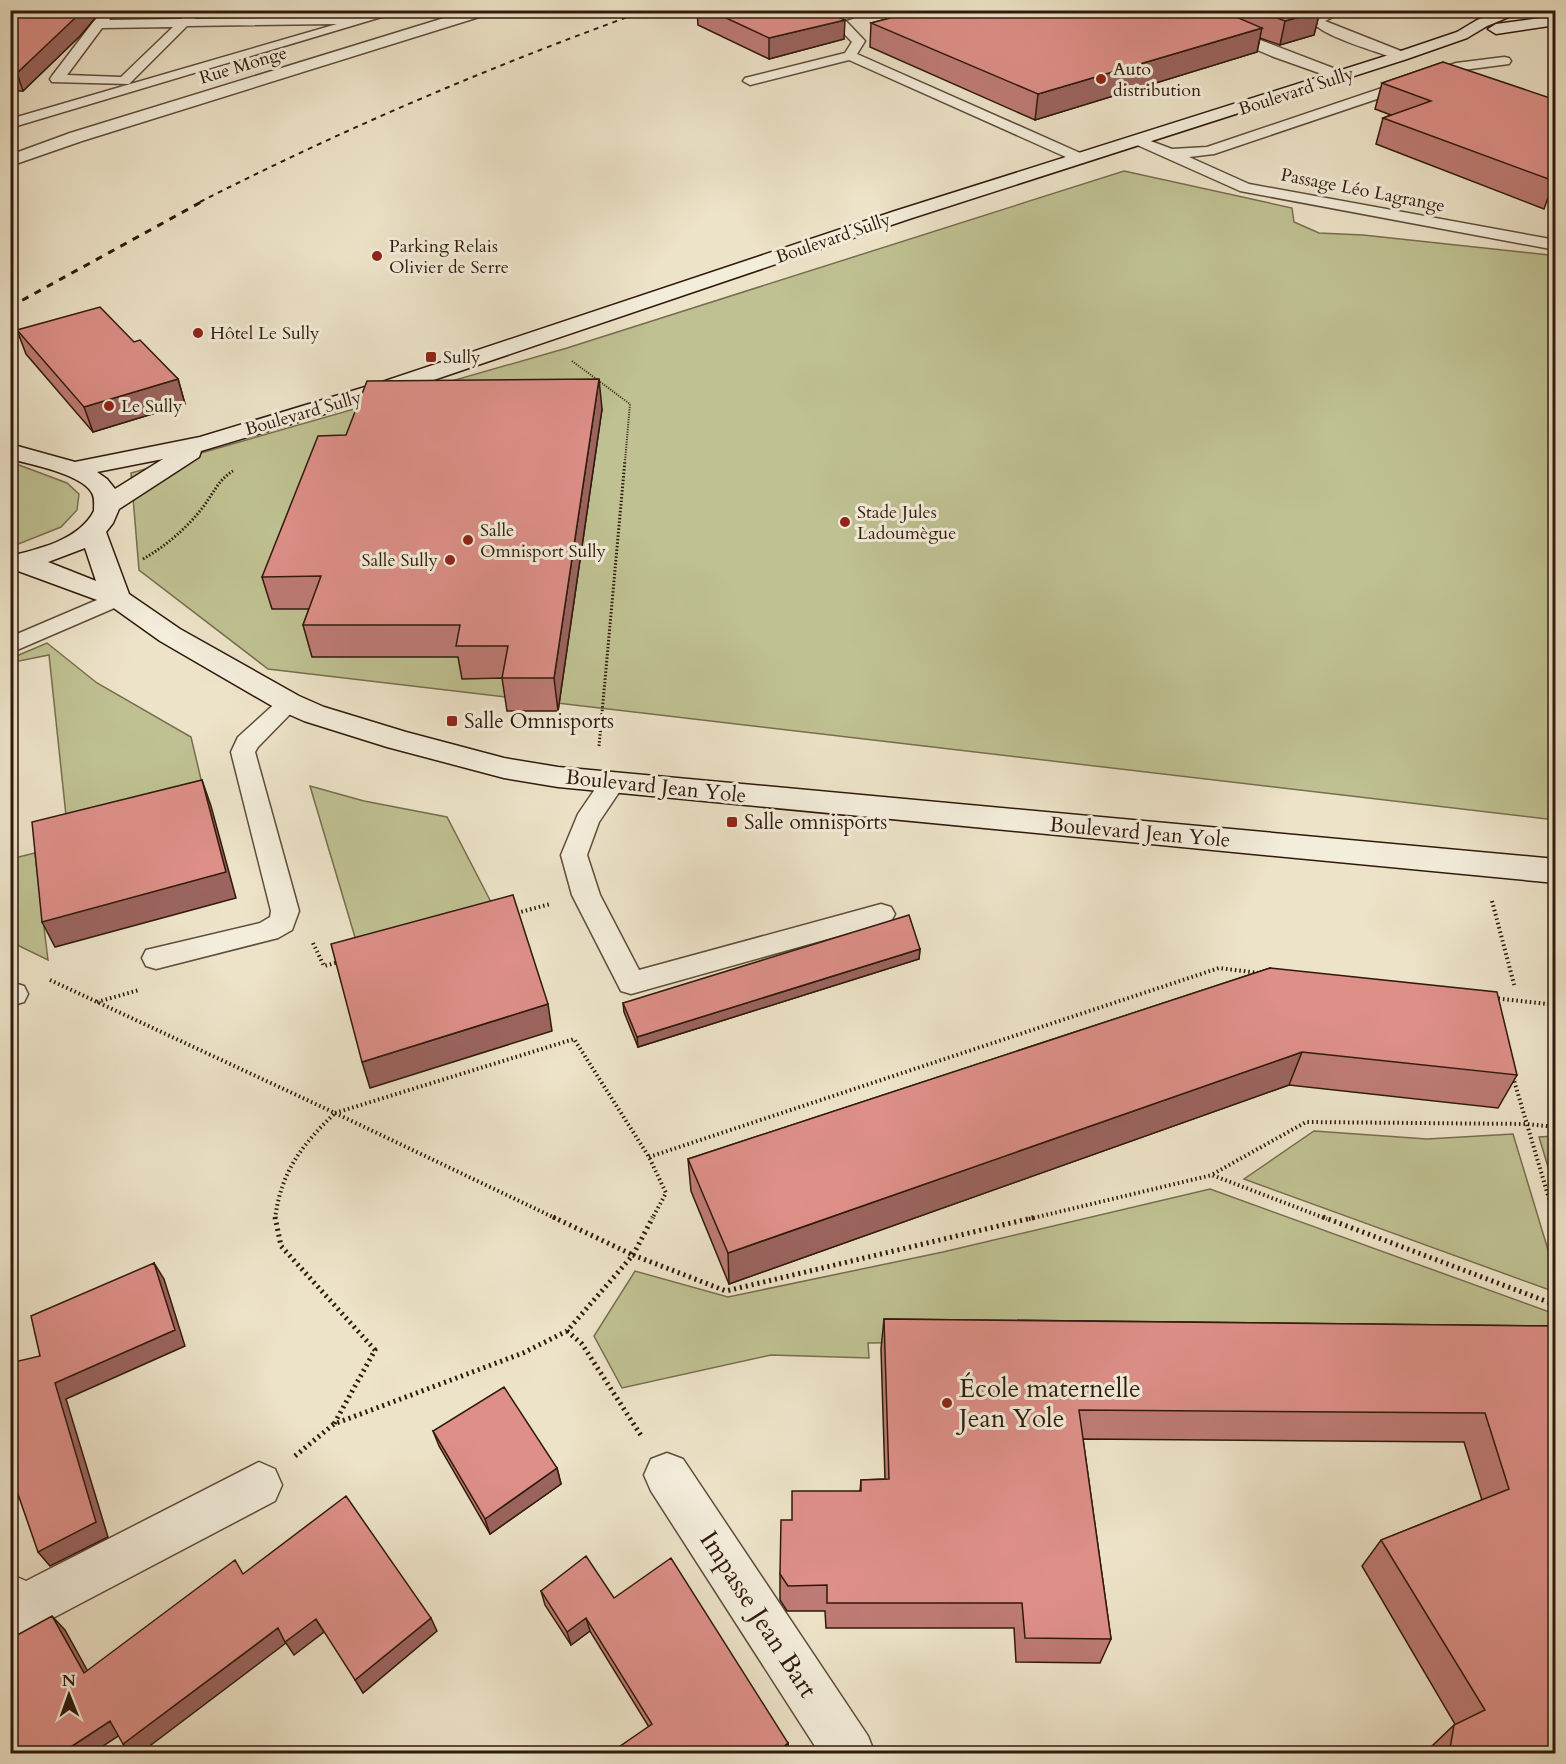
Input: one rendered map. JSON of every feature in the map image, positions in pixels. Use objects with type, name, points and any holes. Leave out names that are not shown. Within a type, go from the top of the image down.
[{"type":"main road","name":"Rue Monge","points":[[10,161],[76,137],[487,10]]},
{"type":"main road","name":"Boulevard Sully","points":[[1462,34],[1489,17],[1519,10]]},
{"type":"main road","name":"Boulevard Sully","points":[[72,470],[204,442],[393,386],[903,215],[1140,141],[1462,34],[1556,20]]},
{"type":"main road","name":"Boulevard Sully","points":[[108,505],[204,442]]},
{"type":"main road","points":[[10,451],[72,470],[98,483],[105,492],[108,505],[104,519],[93,531],[60,550],[16,563]]},
{"type":"main road","points":[[93,531],[113,587]]},
{"type":"main road","name":"Boulevard Jean Yole","points":[[16,563],[113,587],[170,635],[289,703],[314,714],[398,740],[504,768],[613,782],[1556,871]]},
{"type":"main road","name":"Impasse Jean Bart","points":[[667,1475],[850,1754]]},
{"type":"main road","points":[[10,1598],[15,1612],[259,1485]]},
{"type":"lane","points":[[112,10],[98,24],[57,79],[124,81],[187,22],[195,10]]},
{"type":"lane","points":[[10,124],[399,10]]},
{"type":"lane","points":[[850,56],[858,41],[836,19],[868,10]]},
{"type":"lane","points":[[1170,10],[1345,74],[1392,88]]},
{"type":"lane","points":[[1341,10],[1325,15],[1318,22],[1334,31],[1401,56]]},
{"type":"lane","points":[[98,24],[298,16],[365,20]]},
{"type":"lane","points":[[750,81],[850,56],[1082,159]]},
{"type":"lane","points":[[1170,154],[1209,151],[1461,66],[1504,61]]},
{"type":"lane","points":[[1373,65],[1417,80]]},
{"type":"lane","name":"Passage Léo Lagrange","points":[[1140,141],[1245,188],[1556,245]]},
{"type":"lane","points":[[10,646],[113,587]]},
{"type":"lane","points":[[156,958],[268,931],[282,923],[285,911],[243,752],[247,743],[289,703]]},
{"type":"lane","points":[[613,782],[586,819],[574,855],[586,895],[631,983],[881,914]]},
{"type":"path","points":[[541,337],[630,404],[598,752]]},
{"type":"path","points":[[113,587],[157,552],[210,498],[217,483],[224,476],[249,462],[254,454],[230,434]]},
{"type":"path","points":[[1481,864],[1515,988]]},
{"type":"path","points":[[506,916],[586,895]]},
{"type":"path","points":[[285,911],[308,935],[324,966],[347,959]]},
{"type":"path","points":[[649,1157],[1219,969],[1266,974]]},
{"type":"path","points":[[46,978],[633,1255],[726,1291],[1212,1175],[1306,1122],[1526,1124],[1556,1127]]},
{"type":"path","points":[[1492,1009],[1489,998],[1556,1005]]},
{"type":"path","points":[[310,1443],[334,1424],[523,1353],[567,1331],[633,1255],[666,1193],[649,1157],[574,1039],[334,1113],[306,1141],[289,1167],[279,1194],[275,1218],[281,1246],[375,1350],[334,1424]]},
{"type":"path","points":[[1509,1066],[1556,1224]]},
{"type":"path","points":[[1212,1175],[1556,1305]]},
{"type":"path","points":[[567,1331],[582,1344],[667,1475]]},
{"type":"green space","name":"Stade Jules Ladoumègue","points":[[1124,171],[1292,208],[1294,222],[1319,233],[1363,235],[1549,255],[1556,263],[1555,820],[268,669],[139,570],[131,473],[567,348]]},
{"type":"green space","points":[[11,462],[67,483],[79,494],[77,510],[61,527],[11,547]]},
{"type":"green space","points":[[47,643],[97,683],[191,737],[204,792],[67,825],[49,655],[19,661],[14,657]]},
{"type":"green space","points":[[310,786],[364,801],[447,817],[492,904],[357,944]]},
{"type":"green space","points":[[35,853],[48,960],[11,942],[10,859]]},
{"type":"green space","points":[[1314,1131],[1427,1139],[1513,1134],[1555,1273],[1555,1292],[1244,1179]]},
{"type":"green space","points":[[1556,1136],[1555,1190],[1539,1137]]},
{"type":"green space","points":[[1210,1189],[1555,1314],[1556,1381],[1535,1335],[868,1343],[869,1358],[771,1355],[622,1388],[594,1336],[635,1271],[728,1297],[943,1252]]},
{"type":"building","points":[[22,10],[82,10],[17,73],[10,73],[10,20]]},
{"type":"building","points":[[709,10],[823,10],[845,20],[769,38]]},
{"type":"building","points":[[921,10],[1220,10],[1262,28],[1038,94],[871,23]]},
{"type":"building","points":[[1257,10],[1318,10],[1320,11],[1285,21]]},
{"type":"building","points":[[1443,62],[1556,100],[1554,181],[1383,118],[1431,101],[1382,83]]},
{"type":"building","points":[[100,307],[134,342],[140,340],[178,379],[84,407],[17,330]]},
{"type":"building","name":"Salle Sully","points":[[599,379],[554,678],[502,678],[508,646],[456,646],[460,625],[303,625],[321,576],[262,577],[318,436],[346,435],[367,381]]},
{"type":"building","points":[[202,780],[226,872],[42,922],[32,822]]},
{"type":"building","points":[[513,895],[548,1004],[362,1062],[331,944]]},
{"type":"building","points":[[909,915],[920,949],[637,1037],[623,1003]]},
{"type":"building","points":[[1270,968],[1497,992],[1517,1075],[1302,1052],[728,1253],[688,1159]]},
{"type":"building","points":[[154,1263],[175,1330],[55,1383],[96,1522],[38,1552],[10,1471],[10,1363],[40,1356],[31,1316]]},
{"type":"building","points":[[884,1319],[1556,1326],[1556,1754],[1449,1754],[1454,1725],[1485,1710],[1381,1540],[1509,1489],[1485,1413],[1079,1410],[1111,1639],[1025,1638],[1022,1603],[827,1603],[827,1585],[788,1586],[780,1574],[781,1520],[792,1520],[792,1491],[861,1491],[861,1480],[889,1479]]},
{"type":"building","points":[[504,1387],[557,1468],[485,1519],[433,1431]]},
{"type":"building","points":[[346,1496],[431,1618],[355,1680],[316,1619],[285,1642],[278,1628],[123,1744],[110,1721],[60,1754],[10,1754],[10,1639],[52,1616],[84,1673],[235,1560],[243,1574]]},
{"type":"building","points":[[586,1556],[614,1598],[671,1558],[788,1743],[775,1754],[622,1754],[619,1747],[652,1724],[586,1618],[567,1632],[541,1591]]},
{"type":"railway","points":[[200,202],[365,123],[477,75],[647,10]]},
{"type":"railway","points":[[10,307],[203,201]]},
{"type":"place","name":"Auto distribution","points":[[1101,79]]},
{"type":"place","name":"Parking Relais Olivier de Serre","points":[[377,256]]},
{"type":"place","name":"Hôtel Le Sully","points":[[198,333]]},
{"type":"place","name":"Sully","points":[[431,357]]},
{"type":"place","name":"Le Sully","points":[[109,406]]},
{"type":"place","name":"Stade Jules Ladoumègue","points":[[845,522]]},
{"type":"place","name":"Salle Omnisport Sully","points":[[468,540]]},
{"type":"place","name":"Salle Sully","points":[[450,560]]},
{"type":"place","name":"Salle Omnisports","points":[[452,721]]},
{"type":"place","name":"Salle omnisports","points":[[732,822]]},
{"type":"place","name":"École maternelle Jean Yole","points":[[947,1403]]}]
